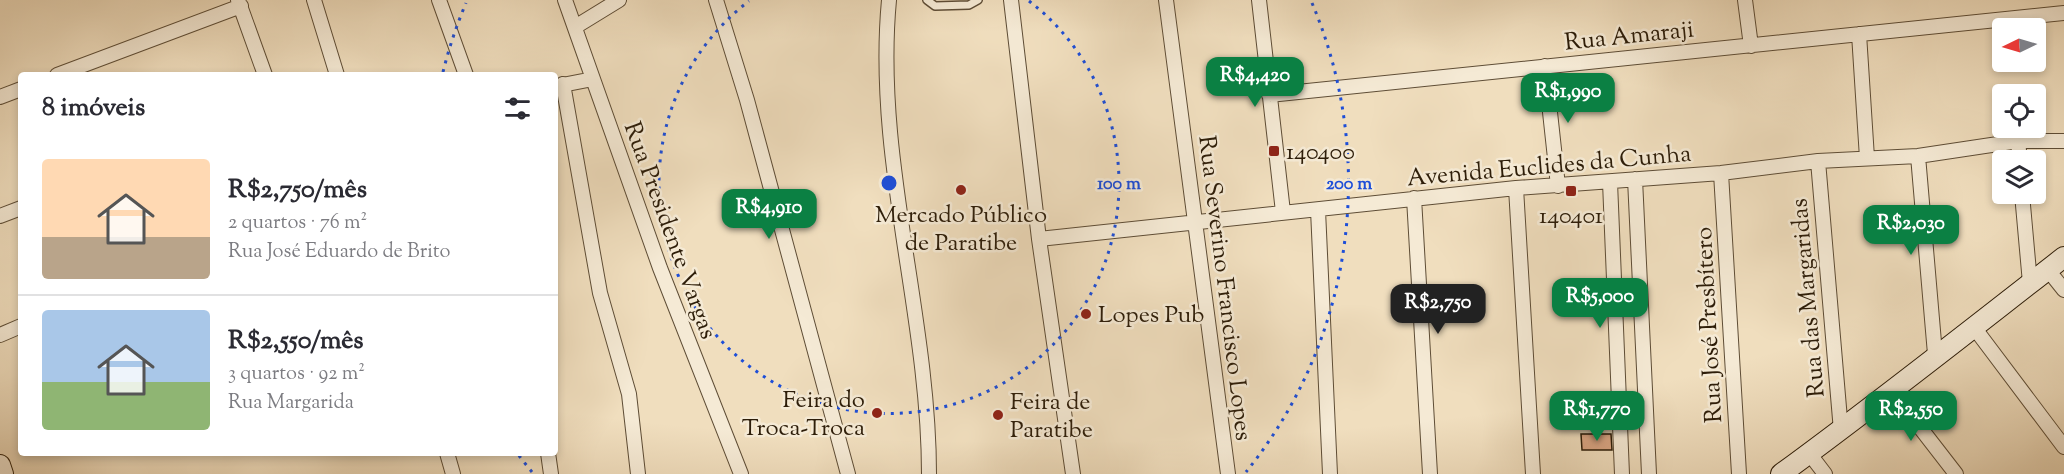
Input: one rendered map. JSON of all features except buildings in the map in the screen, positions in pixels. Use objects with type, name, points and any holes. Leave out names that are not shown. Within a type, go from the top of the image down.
[{"type":"main road","points":[[1780,474],[1841,431],[1935,354],[2064,257]]},
{"type":"main road","points":[[0,465],[3,474]]},
{"type":"street","points":[[314,0],[336,72]]},
{"type":"street","points":[[439,0],[465,72]]},
{"type":"street","name":"Rua Presidente Vargas","points":[[565,0],[660,268],[741,474]]},
{"type":"street","points":[[575,27],[619,0]]},
{"type":"street","points":[[716,0],[750,111],[848,474]]},
{"type":"street","points":[[889,0],[886,44],[887,97],[921,373],[929,474]]},
{"type":"street","points":[[1011,0],[1039,239],[1072,474]]},
{"type":"street","name":"Rua Severino Francisco Lopes","points":[[1166,0],[1172,64],[1197,224],[1228,474]]},
{"type":"street","points":[[1259,0],[1282,212]]},
{"type":"street","points":[[1745,0],[1751,46]]},
{"type":"street","points":[[65,72],[239,3],[264,72]]},
{"type":"street","name":"Rua Amaraji","points":[[1269,95],[2064,13]]},
{"type":"street","points":[[1859,34],[1867,158]]},
{"type":"street","points":[[1545,66],[1558,186]]},
{"type":"street","points":[[593,79],[559,85],[600,293],[629,394],[638,474]]},
{"type":"street","points":[[0,97],[18,90]]},
{"type":"street","points":[[2018,141],[2019,150]]},
{"type":"street","name":"Avenida Euclides da Cunha","points":[[1039,239],[1197,224],[1282,212],[1516,188],[1610,183],[1818,161],[1918,156],[2018,141],[2064,141]]},
{"type":"street","points":[[1918,156],[1935,354]]},
{"type":"street","name":"Rua das Margaridas","points":[[1818,161],[1841,431]]},
{"type":"street","name":"Rua José Presbítero","points":[[1721,173],[1739,474]]},
{"type":"street","points":[[1635,179],[1649,474]]},
{"type":"street","points":[[1610,183],[1622,474]]},
{"type":"street","points":[[1516,188],[1533,474]]},
{"type":"street","points":[[1414,198],[1431,474]]},
{"type":"street","points":[[2023,204],[2030,284]]},
{"type":"street","points":[[0,216],[18,209]]},
{"type":"street","points":[[1318,210],[1330,474]]},
{"type":"street","points":[[2048,270],[2064,291]]},
{"type":"street","points":[[1972,326],[2064,447]]},
{"type":"street","points":[[0,335],[18,327]]},
{"type":"street","points":[[1891,390],[1956,474]]},
{"type":"street","points":[[1809,453],[1825,474]]},
{"type":"street","points":[[448,456],[452,474]]},
{"type":"street","points":[[548,456],[551,474]]},
{"type":"lane","points":[[927,0],[935,6],[969,5],[978,0]]},
{"type":"place","name":"140400","points":[[1274,151]]},
{"type":"place","name":"Mercado Público de Paratibe","points":[[961,190]]},
{"type":"place","name":"140401","points":[[1571,191]]},
{"type":"place","name":"Lopes Pub","points":[[1086,314]]},
{"type":"place","name":"Feira do Troca-Troca","points":[[877,413]]},
{"type":"place","name":"Feira de Paratibe","points":[[998,415]]}]
